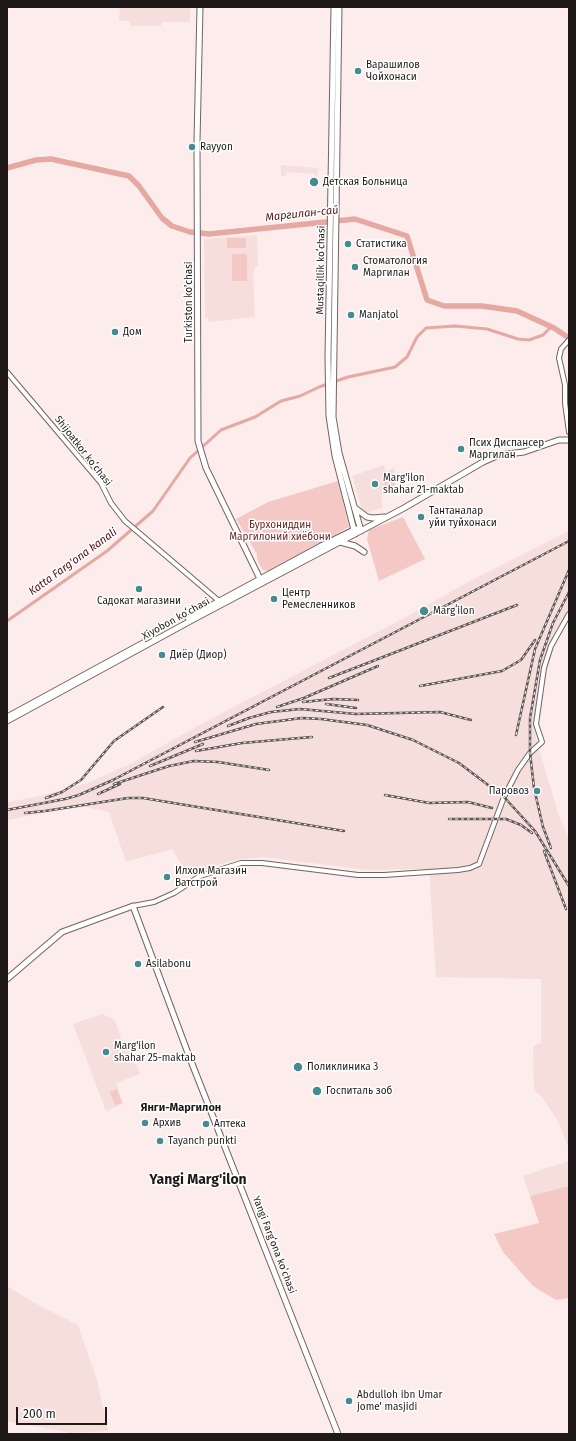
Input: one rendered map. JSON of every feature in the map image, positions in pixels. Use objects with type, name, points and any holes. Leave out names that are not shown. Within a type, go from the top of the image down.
[{"type":"main road","name":"Turkiston ko’chasi","points":[[200,7],[197,141],[198,441],[200,455],[261,581]]},
{"type":"main road","name":"Mustaqillik koʻchasi","points":[[334,7],[334,226],[331,394],[329,424],[354,532]]},
{"type":"main road","name":"Mustaqillik koʻchasi","points":[[334,217],[338,7]]},
{"type":"main road","name":"Mustaqillik koʻchasi","points":[[331,394],[339,453],[360,529]]},
{"type":"main road","points":[[354,532],[389,516],[494,457],[524,452],[559,440],[569,440]]},
{"type":"main road","points":[[342,484],[348,482]]},
{"type":"main road","points":[[353,506],[367,516],[373,518],[389,516]]},
{"type":"main road","name":"Xiyobon koʻchasi","points":[[7,721],[261,581],[354,532]]},
{"type":"main road","name":"Xiyobon koʻchasi","points":[[7,717],[52,696],[219,601],[261,581],[354,532]]},
{"type":"main road","points":[[339,541],[354,546],[364,552]]},
{"type":"main road","points":[[7,979],[62,932],[133,906]]},
{"type":"main road","name":"Yangi Fargʻona koʻchasi","points":[[133,906],[189,1056],[338,1434]]},
{"type":"street","points":[[568,342],[561,349],[559,358],[565,385],[564,403],[569,432]]},
{"type":"street","name":"Shijoatkor koʻchasi","points":[[7,372],[101,483],[111,503],[130,526],[139,532],[219,601]]},
{"type":"street","points":[[133,906],[154,902],[174,893],[200,876],[241,863],[262,863],[358,875],[384,875],[458,870],[470,868],[479,864],[509,786],[519,767],[530,753],[542,742],[536,724],[544,668],[551,646],[569,614]]},
{"type":"shaded area","points":[[120,7],[190,7],[190,22],[162,22],[161,26],[130,26],[130,21],[119,21]]},
{"type":"shaded area","name":"Детская Больница","points":[[281,165],[319,168],[317,188],[310,187],[311,176],[314,176],[315,174],[286,172],[286,176],[281,176]]},
{"type":"shaded area","points":[[257,235],[258,266],[255,266],[255,270],[253,271],[255,317],[208,322],[208,318],[205,318],[204,239]]},
{"type":"shaded area","name":"Marg'ilon shahar 21-maktab","points":[[384,465],[386,471],[394,468],[397,479],[394,481],[396,491],[381,495],[383,508],[367,512],[362,509],[352,476]]},
{"type":"shaded area","points":[[569,531],[569,608],[555,632],[544,659],[535,714],[536,738],[558,813],[569,839],[569,1149],[558,1121],[541,1096],[534,1090],[533,1046],[541,1043],[541,979],[436,977],[429,869],[368,870],[262,857],[235,860],[187,874],[172,849],[126,862],[109,812],[80,806],[7,820],[7,802],[36,797],[88,783],[128,765],[205,722],[408,616],[468,582]]},
{"type":"shaded area","name":"Marg'ilon shahar 25-maktab","points":[[102,1014],[115,1020],[122,1041],[125,1040],[134,1064],[136,1063],[140,1074],[116,1083],[123,1104],[106,1111],[73,1024]]},
{"type":"shaded area","points":[[569,1161],[569,1186],[530,1196],[523,1176]]},
{"type":"shaded area","points":[[7,1286],[33,1302],[78,1325],[98,1383],[108,1431],[71,1433],[7,1421]]},
{"type":"green space","points":[[227,238],[246,238],[246,248],[227,248]]},
{"type":"green space","points":[[232,254],[247,254],[247,281],[232,281]]},
{"type":"green space","points":[[391,471],[395,485],[385,487],[382,473]]},
{"type":"green space","name":"Бурхониддин Маргилоний хиёбони","points":[[338,481],[349,527],[268,572],[262,569],[257,559],[257,554],[236,519],[268,502]]},
{"type":"green space","points":[[403,517],[425,559],[379,581],[367,539],[369,530]]},
{"type":"green space","points":[[117,1089],[122,1103],[115,1105],[110,1092]]},
{"type":"green space","points":[[569,1186],[569,1298],[556,1300],[533,1286],[503,1252],[494,1234],[539,1223],[530,1196]]},
{"type":"waterway","name":"Маргилан-сай","points":[[7,168],[36,160],[51,159],[129,176],[139,186],[162,218],[172,226],[190,232],[209,234],[355,219],[407,236],[427,300],[444,306],[482,306],[517,311],[554,328],[569,338]]},
{"type":"waterway","name":"Katta Farg'ona kanali","points":[[7,621],[107,551],[153,511],[190,458],[221,430],[255,417],[281,401],[300,396],[319,387],[348,377],[395,367],[407,357],[417,337],[426,328],[455,326],[487,329],[518,339],[529,340],[543,335],[551,327]]},
{"type":"railway","points":[[7,810],[65,799],[79,795],[113,780],[569,541]]},
{"type":"railway","points":[[516,735],[535,649],[569,570]]},
{"type":"railway","points":[[551,848],[543,827],[534,788],[530,753],[530,718],[540,660],[553,623],[569,592]]},
{"type":"railway","points":[[329,678],[517,605]]},
{"type":"railway","points":[[420,686],[502,671],[521,660],[535,640]]},
{"type":"railway","points":[[277,707],[304,698],[378,666]]},
{"type":"railway","points":[[303,702],[333,699],[358,700]]},
{"type":"railway","points":[[326,704],[356,708]]},
{"type":"railway","points":[[46,798],[62,792],[81,780],[114,741],[163,707]]},
{"type":"railway","points":[[228,726],[271,712],[300,709],[356,714],[440,712],[471,720]]},
{"type":"railway","points":[[195,742],[256,724],[302,718],[367,725],[413,740],[459,763],[504,797],[535,831],[569,886]]},
{"type":"railway","points":[[196,751],[242,743],[312,737]]},
{"type":"railway","points":[[150,766],[203,744]]},
{"type":"railway","points":[[114,784],[169,766],[194,761],[218,762],[269,770]]},
{"type":"railway","points":[[98,794],[120,784]]},
{"type":"railway","points":[[385,795],[429,803],[468,802],[492,808]]},
{"type":"railway","points":[[25,813],[128,798],[143,798],[344,831]]},
{"type":"railway","points":[[449,819],[506,819],[521,825],[532,833]]},
{"type":"railway","points":[[544,851],[566,909]]},
{"type":"place","name":"Варашилов Чойхонаси","points":[[358,71]]},
{"type":"place","name":"Rayyon","points":[[192,147]]},
{"type":"place","name":"Детская Больница","points":[[314,182]]},
{"type":"place","name":"Статистика","points":[[348,244]]},
{"type":"place","name":"Стоматология Маргилан","points":[[355,267]]},
{"type":"place","name":"Manjatol","points":[[351,315]]},
{"type":"place","name":"Дом","points":[[115,332]]},
{"type":"place","name":"Псих Диспансер Маргилан","points":[[461,449]]},
{"type":"place","name":"Marg'ilon shahar 21-maktab","points":[[375,484]]},
{"type":"place","name":"Тантаналар уйи туйхонаси","points":[[421,517]]},
{"type":"place","name":"Садокат магазини","points":[[139,589]]},
{"type":"place","name":"Центр Ремесленников","points":[[274,599]]},
{"type":"place","name":"Margʻilon","points":[[424,611]]},
{"type":"place","name":"Диёр (Диор)","points":[[162,655]]},
{"type":"place","name":"Паровоз","points":[[537,791]]},
{"type":"place","name":"Илхом Магазин Ватстрой","points":[[167,877]]},
{"type":"place","name":"Asilabonu","points":[[138,964]]},
{"type":"place","name":"Marg'ilon shahar 25-maktab","points":[[106,1052]]},
{"type":"place","name":"Поликлиника 3","points":[[298,1067]]},
{"type":"place","name":"Госпиталь зоб","points":[[317,1091]]},
{"type":"place","name":"Архив","points":[[145,1123]]},
{"type":"place","name":"Аптека","points":[[206,1124]]},
{"type":"place","name":"Tayanch punkti","points":[[160,1141]]},
{"type":"place","name":"Abdulloh ibn Umar jome' masjidi","points":[[349,1401]]},
{"type":"district","name":"Янги-Маргилон","points":[[181,1108]]},
{"type":"district","name":"Yangi Marg'ilon","points":[[198,1180]]}]
